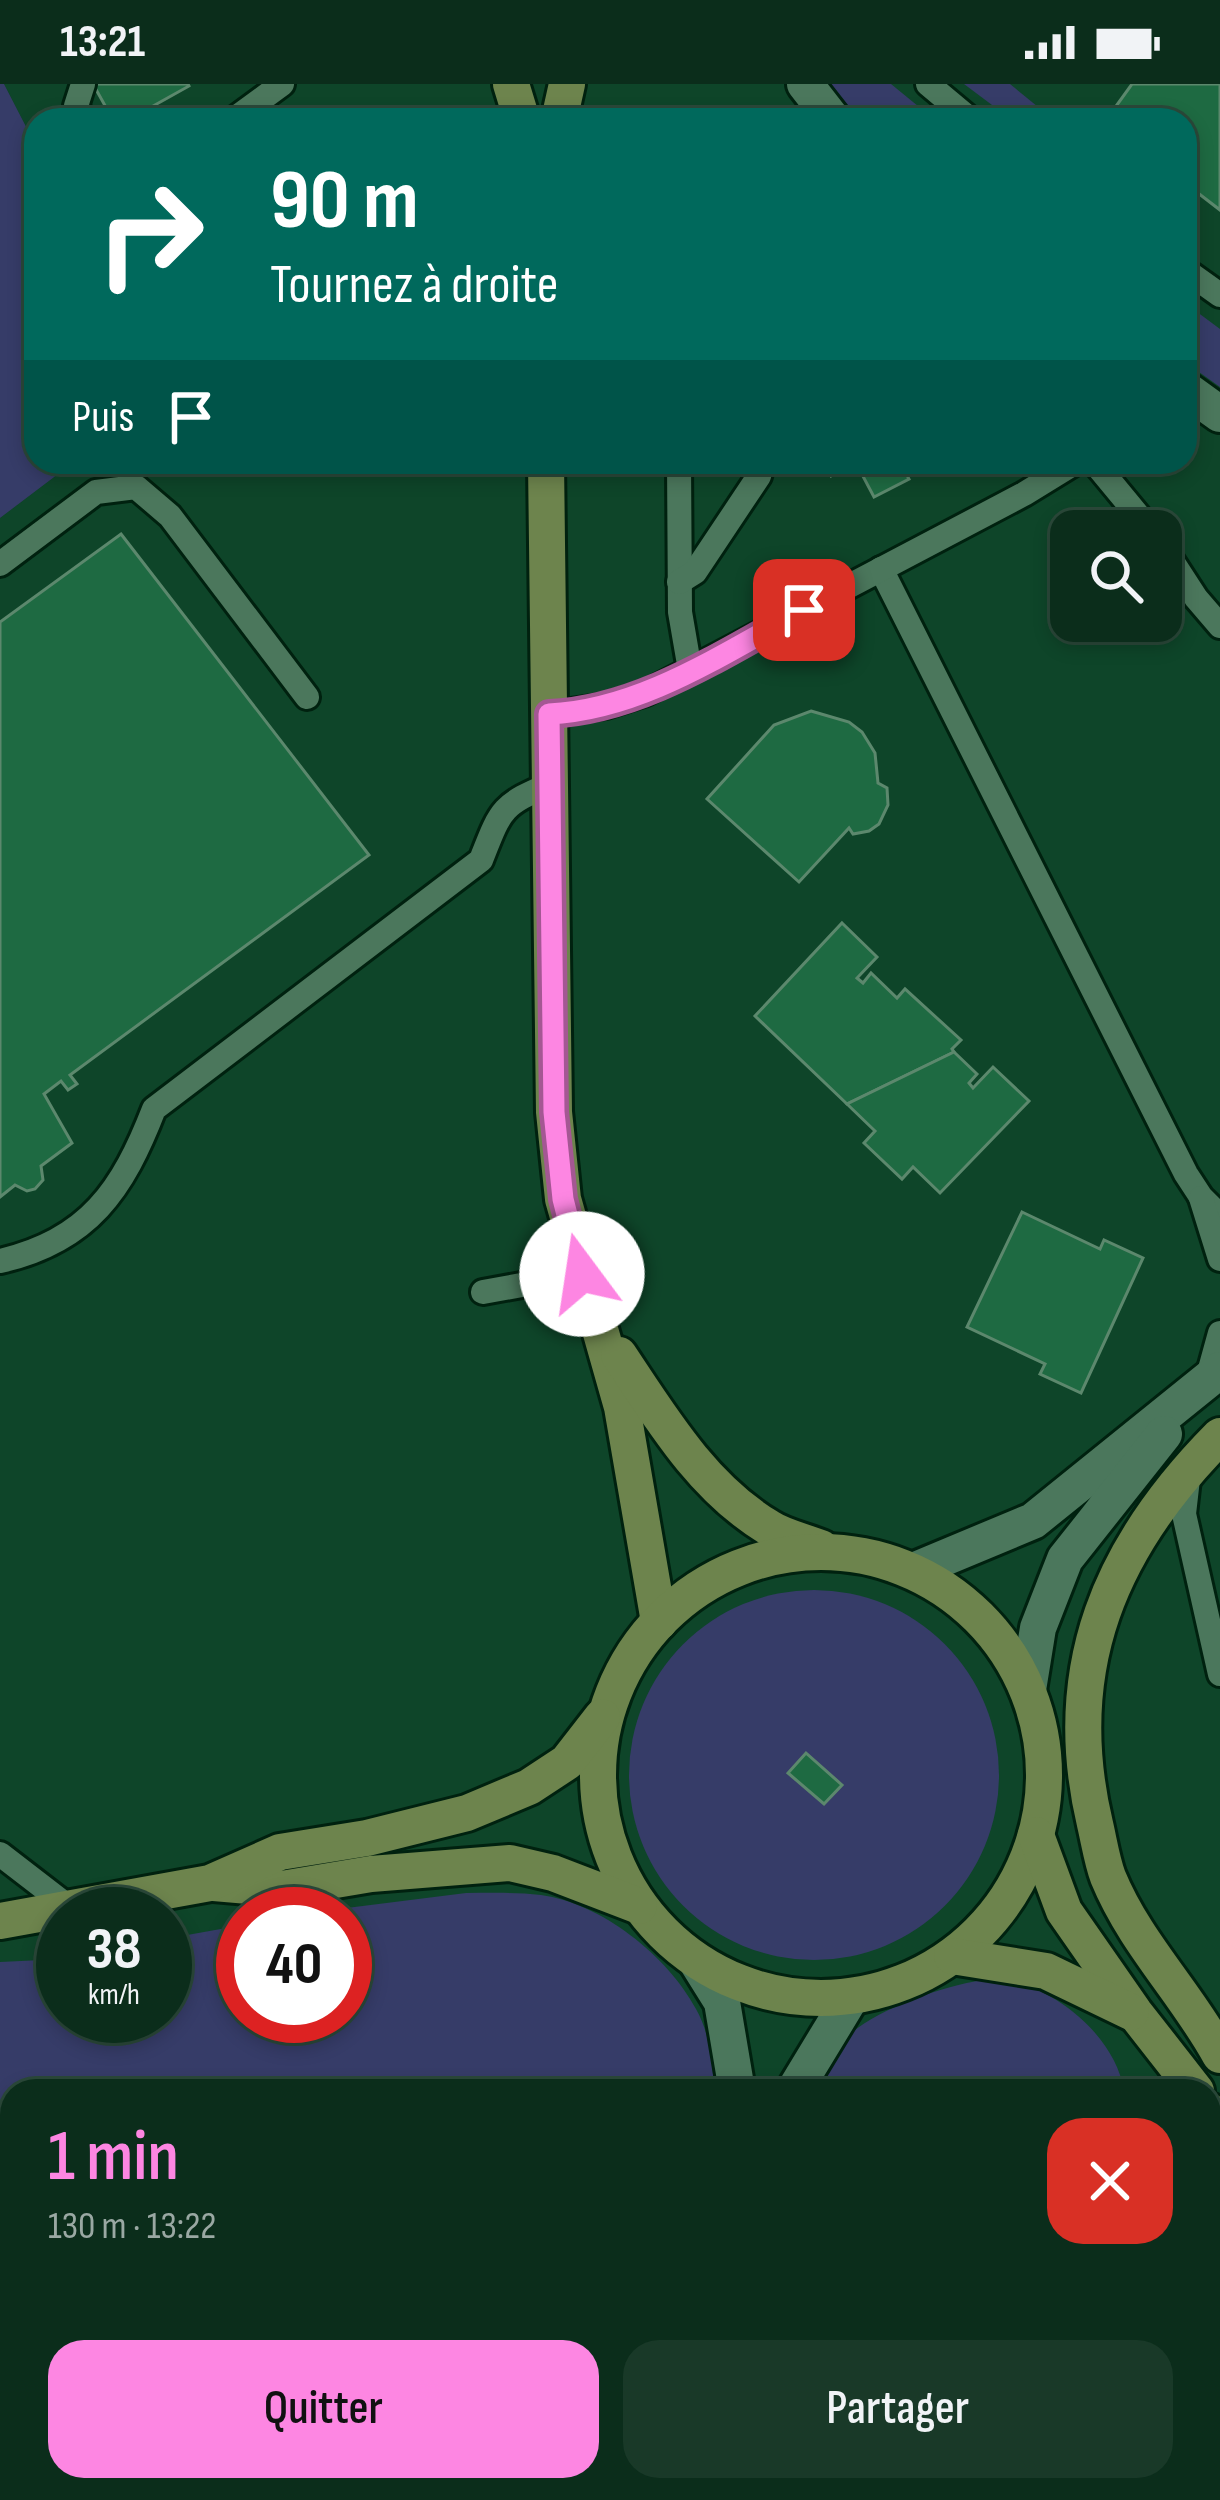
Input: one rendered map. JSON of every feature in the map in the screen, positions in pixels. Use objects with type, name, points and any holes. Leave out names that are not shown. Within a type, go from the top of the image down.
[{"type":"street","points":[[805,84],[824,108]]},
{"type":"street","points":[[546,474],[554,1112],[563,1199],[622,1407],[658,1622]]},
{"type":"street","points":[[598,1322],[686,1451],[729,1500],[772,1530],[830,1551],[913,1570],[950,1591],[982,1619],[1008,1652],[1028,1690],[1044,1762],[1036,1834],[1005,1902],[981,1931],[921,1975],[850,1997],[811,1999],[770,1993],[697,1962],[639,1906],[614,1861],[600,1811],[598,1760],[607,1709]]},
{"type":"street","points":[[913,1570],[1033,1521],[1214,1375]]},
{"type":"street","points":[[1028,1690],[1038,1628],[1065,1559],[1214,1375]]},
{"type":"street","points":[[1220,1436],[1189,1467],[1147,1523],[1117,1575],[1093,1634],[1082,1722],[1084,1763],[1108,1876],[1151,1956],[1220,2055]]},
{"type":"street","points":[[183,1887],[210,1882],[280,1852],[466,1814],[529,1787],[567,1762],[607,1709],[630,1657],[658,1622],[708,1582],[766,1558],[830,1551]]},
{"type":"street","points":[[1036,1834],[1064,1911],[1187,2079]]},
{"type":"street","points":[[210,1882],[282,1888],[371,1874],[510,1863],[553,1873],[639,1906]]},
{"type":"street","points":[[0,1921],[36,1914]]},
{"type":"street","points":[[952,1956],[1046,1971],[1135,2013]]},
{"type":"street","points":[[697,1962],[722,2002],[735,2079]]},
{"type":"street","points":[[801,2079],[850,1997]]},
{"type":"lane","points":[[250,108],[283,84]]},
{"type":"lane","points":[[928,84],[957,108]]},
{"type":"lane","points":[[679,474],[680,612],[690,670]]},
{"type":"lane","points":[[680,582],[695,572],[760,474]]},
{"type":"lane","points":[[549,714],[606,706],[646,693],[1054,474]]},
{"type":"lane","points":[[1104,474],[1134,510]]},
{"type":"lane","points":[[0,564],[96,492],[136,487],[170,516],[307,697]]},
{"type":"lane","points":[[880,569],[1201,1197],[1220,1259]]},
{"type":"lane","points":[[1182,576],[1220,626]]},
{"type":"lane","points":[[0,1261],[40,1252],[98,1211],[133,1164],[154,1109],[481,860],[497,817],[511,801],[551,784]]},
{"type":"lane","points":[[1201,1197],[1220,1216]]},
{"type":"lane","points":[[483,1292],[582,1274]]},
{"type":"lane","points":[[1214,1375],[1220,1333]]},
{"type":"lane","points":[[1189,1467],[1184,1514],[1220,1674]]},
{"type":"lane","points":[[0,1854],[43,1887]]},
{"type":"lane","points":[[1169,2054],[1172,2079]]},
{"type":"shaded area","points":[[0,84],[4,84],[24,123],[24,474],[58,474],[0,518]]},
{"type":"shaded area","points":[[4,84],[1220,84],[1220,2079],[0,2079],[0,518],[58,474],[1197,474],[1197,108],[24,108],[24,123]]},
{"type":"shaded area","points":[[831,84],[891,84],[920,108],[848,108]]},
{"type":"shaded area","points":[[964,84],[1010,84],[1039,108],[996,108]]},
{"type":"shaded area","points":[[1197,312],[1220,329],[1220,387],[1197,371]]},
{"type":"shaded area","points":[[814,1590],[885,1604],[917,1621],[945,1644],[968,1672],[985,1704],[999,1775],[985,1846],[968,1878],[945,1906],[917,1929],[885,1946],[814,1960],[743,1946],[711,1929],[683,1906],[660,1878],[643,1846],[629,1775],[643,1704],[660,1672],[683,1644],[711,1621],[743,1604]]},
{"type":"shaded area","points":[[466,1893],[532,1894],[564,1900],[630,1935],[684,1989],[705,2028],[713,2079],[0,2079],[0,1962],[36,1960],[36,2043],[192,2043],[192,1934],[216,1930],[216,2043],[372,2043],[372,1905]]},
{"type":"shaded area","points":[[982,1980],[1007,1981],[1056,1999],[1100,2039],[1121,2079],[817,2079],[835,2049],[864,2024],[944,1989]]},
{"type":"building","points":[[93,84],[189,86],[150,108],[106,108]]},
{"type":"building","points":[[1132,84],[1220,84],[1220,210],[1197,192],[1197,108],[1115,108]]},
{"type":"building","points":[[862,474],[906,474],[909,479],[874,497]]},
{"type":"building","points":[[121,534],[369,855],[70,1075],[77,1084],[68,1090],[61,1081],[44,1094],[72,1143],[41,1166],[43,1180],[35,1189],[15,1185],[0,1197],[0,622]]},
{"type":"building","points":[[811,711],[849,722],[862,732],[875,753],[878,783],[887,788],[888,805],[879,824],[853,834],[849,828],[799,882],[707,799],[774,725]]},
{"type":"building","points":[[842,923],[877,957],[857,978],[863,983],[871,973],[897,998],[905,989],[961,1040],[954,1052],[847,1104],[755,1016]]},
{"type":"building","points":[[954,1052],[977,1074],[969,1083],[973,1088],[993,1067],[1029,1101],[940,1193],[913,1167],[902,1179],[864,1143],[875,1131],[847,1104]]},
{"type":"building","points":[[1022,1212],[1100,1249],[1104,1240],[1143,1258],[1081,1393],[1040,1374],[1045,1364],[967,1327]]},
{"type":"building","points":[[806,1753],[842,1785],[824,1804],[788,1773]]},
{"type":"route","points":[[582,1274],[563,1199],[554,1112],[549,714],[606,706],[646,693],[804,610]]}]
